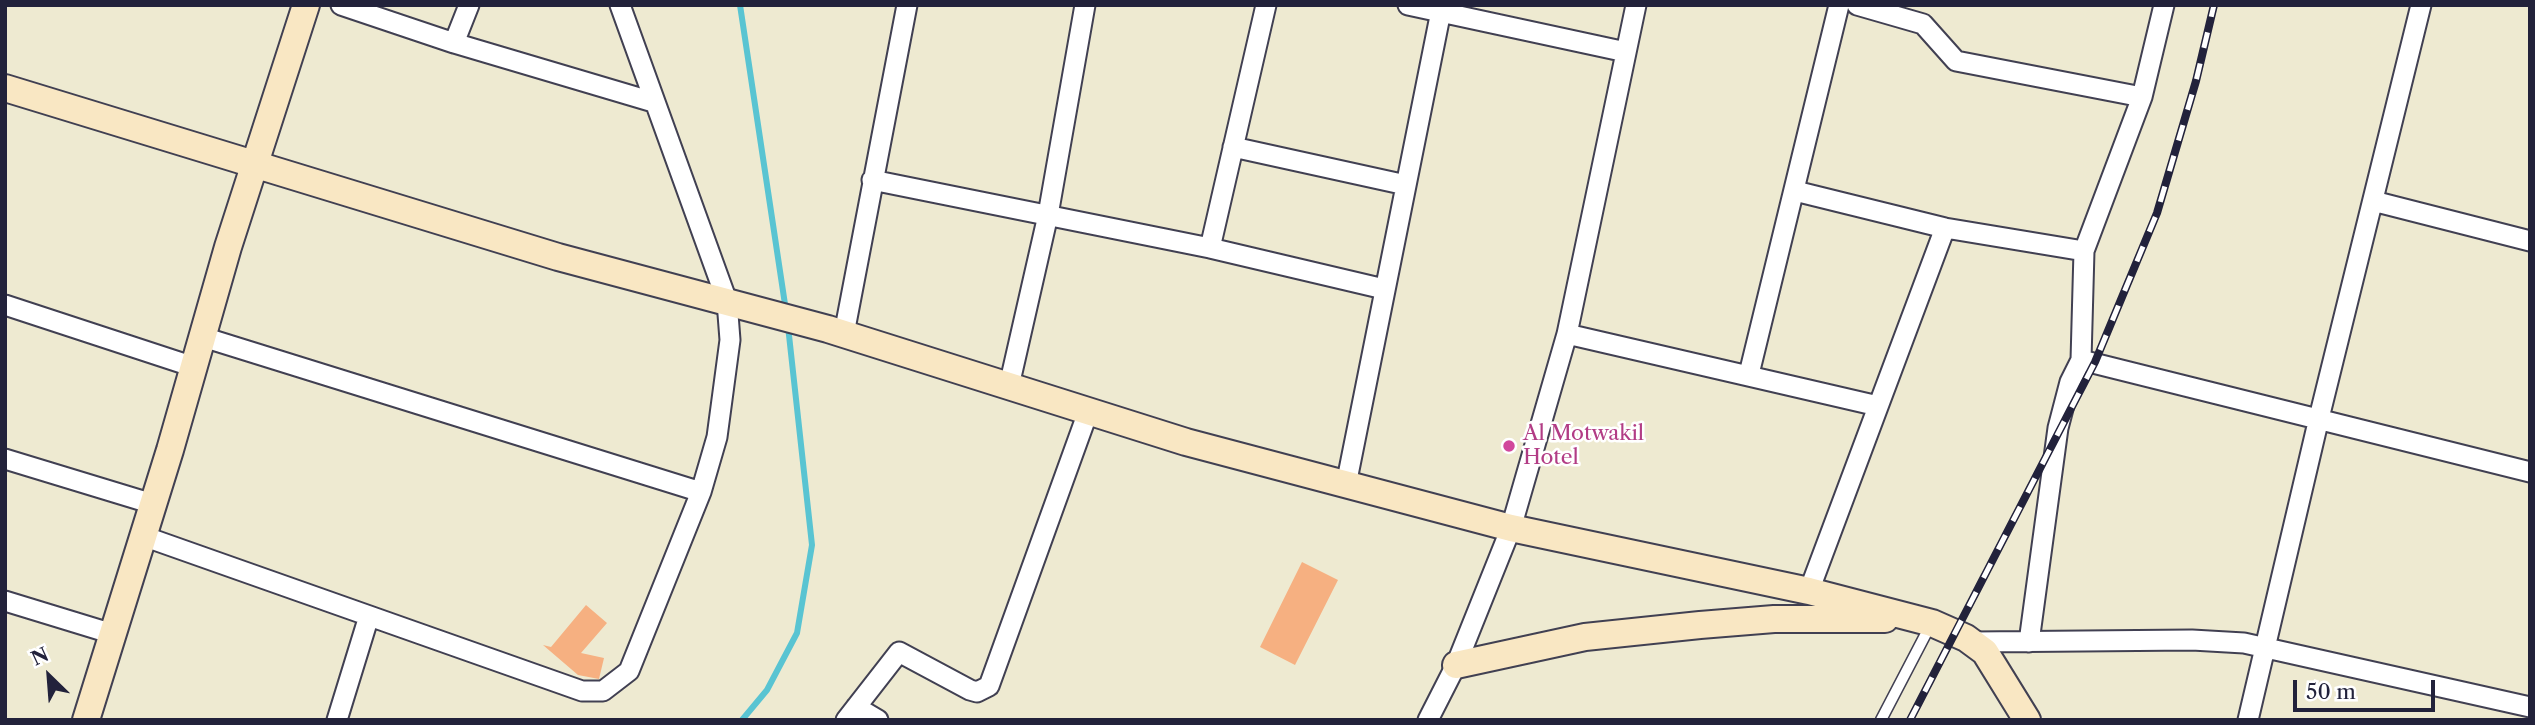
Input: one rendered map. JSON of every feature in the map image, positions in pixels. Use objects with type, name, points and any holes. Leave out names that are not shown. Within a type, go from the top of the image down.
[{"type":"street","points":[[86,720],[253,164],[306,5]]},
{"type":"street","points":[[341,5],[454,43],[653,102]]},
{"type":"street","points":[[454,43],[469,5]]},
{"type":"street","points":[[143,536],[582,691],[603,691],[629,671],[701,492],[717,437],[730,340],[738,303],[653,102],[620,5]]},
{"type":"street","points":[[836,332],[872,180],[907,5]]},
{"type":"street","points":[[1009,386],[1048,215],[1085,5]]},
{"type":"street","points":[[1210,248],[1266,5]]},
{"type":"street","points":[[1408,5],[1626,52]]},
{"type":"street","points":[[1428,720],[1456,665],[1511,528],[1567,334],[1636,5]]},
{"type":"street","points":[[1749,374],[1839,5]]},
{"type":"street","points":[[1857,5],[1923,23],[1956,61],[2142,97]]},
{"type":"street","points":[[2029,642],[2058,428],[2070,382],[2081,360],[2084,251],[2142,97],[2164,5]]},
{"type":"street","points":[[2248,720],[2421,5]]},
{"type":"street","points":[[1346,485],[1441,12]]},
{"type":"street","points":[[5,88],[558,257],[738,303],[1088,412],[1346,485],[1511,528],[1809,592],[1920,621],[1973,642],[1984,652],[2026,720]]},
{"type":"street","points":[[1233,147],[1406,185]]},
{"type":"street","points":[[872,180],[1210,248],[1384,289]]},
{"type":"street","points":[[1795,191],[1945,228],[2084,251]]},
{"type":"street","points":[[2373,201],[2530,241]]},
{"type":"street","points":[[1809,592],[1945,228]]},
{"type":"street","points":[[5,305],[194,367]]},
{"type":"street","points":[[1567,334],[1878,406]]},
{"type":"street","points":[[202,337],[701,492]]},
{"type":"street","points":[[2081,360],[2530,472]]},
{"type":"street","points":[[878,720],[851,713],[899,652],[970,690],[977,692],[989,686],[1088,412]]},
{"type":"street","points":[[5,459],[153,504]]},
{"type":"street","points":[[5,601],[113,634]]},
{"type":"street","points":[[337,720],[369,616]]},
{"type":"street","points":[[1456,665],[1585,637],[1700,625],[1774,619],[1920,621]]},
{"type":"street","points":[[1973,642],[2192,640],[2266,647],[2530,708]]},
{"type":"lane","points":[[1881,720],[1920,621]]},
{"type":"building","points":[[1302,562],[1338,580],[1295,665],[1260,647]]},
{"type":"building","points":[[586,605],[607,623],[581,653],[604,658],[599,679],[578,675],[543,645],[551,647]]},
{"type":"waterway","points":[[740,5],[786,311]]},
{"type":"waterway","points":[[742,720],[767,690],[797,633],[812,545],[788,326]]},
{"type":"railway","points":[[1910,720],[2095,362],[2157,213],[2196,81],[2214,5]]},
{"type":"place","name":"Al Motwakil Hotel","points":[[1509,446]]}]
